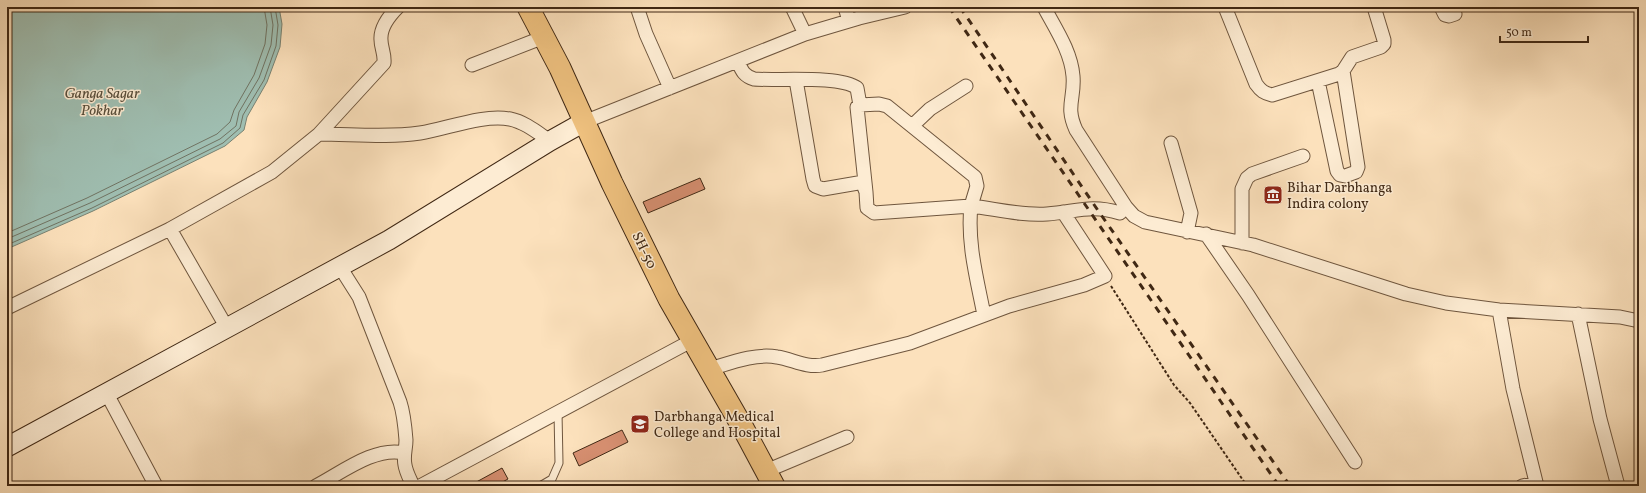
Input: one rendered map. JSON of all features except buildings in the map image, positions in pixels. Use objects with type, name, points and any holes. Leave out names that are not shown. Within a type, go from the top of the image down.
[{"type":"main road","name":"SH-50","points":[[528,7],[560,68],[584,122],[669,299],[710,369],[770,478]]},
{"type":"street","points":[[7,308],[170,229],[272,172],[318,134],[384,62],[381,39],[382,32],[386,22],[398,7]]},
{"type":"street","points":[[637,7],[646,34],[670,88]]},
{"type":"street","points":[[792,7],[805,34]]},
{"type":"street","points":[[845,7],[849,21]]},
{"type":"street","points":[[7,447],[389,240],[550,141],[584,122],[738,62],[805,34],[905,7]]},
{"type":"street","points":[[1044,7],[1071,62],[1074,76],[1070,110],[1071,120],[1126,207],[1134,216],[1145,222],[1242,243],[1406,294],[1446,303],[1500,310],[1578,314],[1639,321]]},
{"type":"street","points":[[1224,7],[1256,84],[1265,94],[1272,95],[1339,74],[1344,71],[1352,57],[1378,49],[1384,44],[1374,7]]},
{"type":"street","points":[[1441,7],[1445,15],[1449,16],[1455,14]]},
{"type":"street","points":[[472,66],[544,38]]},
{"type":"street","points":[[738,62],[741,71],[746,77],[763,80],[828,81],[855,86],[858,90],[860,105],[879,104],[887,106],[975,177],[977,186],[971,206],[969,222],[971,246],[984,316]]},
{"type":"street","points":[[1318,81],[1337,171],[1340,175],[1345,176],[1356,172],[1358,167],[1344,71]]},
{"type":"street","points":[[796,80],[815,186],[822,189],[858,183],[862,184],[866,192]]},
{"type":"street","points":[[912,126],[930,109],[966,86]]},
{"type":"street","points":[[857,107],[867,208],[874,213],[971,206],[1030,214],[1048,214],[1086,208],[1107,209],[1120,213],[1126,207]]},
{"type":"street","points":[[318,134],[420,133],[480,120],[498,118],[510,119],[524,124],[550,141]]},
{"type":"street","points":[[1171,143],[1191,213],[1187,232]]},
{"type":"street","points":[[1242,243],[1242,189],[1247,178],[1252,174],[1303,156]]},
{"type":"street","points":[[710,369],[739,360],[766,356],[776,356],[807,366],[822,365],[910,343],[1009,306],[1084,285],[1105,276],[1063,212]]},
{"type":"street","points":[[170,229],[227,328]]},
{"type":"street","points":[[1206,234],[1248,295],[1354,462]]},
{"type":"street","points":[[340,267],[359,297],[400,402],[404,414],[406,442],[404,453],[405,467],[413,486]]},
{"type":"street","points":[[1500,310],[1513,389],[1536,484],[1522,486]]},
{"type":"street","points":[[1578,314],[1600,419],[1618,486]]},
{"type":"street","points":[[420,486],[693,340]]},
{"type":"street","points":[[107,394],[156,486]]},
{"type":"street","points":[[770,478],[847,437]]},
{"type":"street","points":[[316,486],[369,457],[395,451],[404,453]]},
{"type":"lane","points":[[540,486],[552,479],[559,463],[558,412]]},
{"type":"path","points":[[1105,276],[1174,384],[1190,403],[1246,486]]},
{"type":"water","name":"Ganga Sagar Pokhar","points":[[7,7],[279,7],[282,24],[280,47],[267,82],[247,117],[244,130],[225,146],[93,211],[7,249]]},
{"type":"railway","points":[[949,7],[1279,486]]},
{"type":"railway","points":[[960,7],[1097,209],[1290,486]]},
{"type":"place","name":"Bihar Darbhanga Indira colony","points":[[1273,195]]},
{"type":"place","name":"Darbhanga Medical College and Hospital","points":[[640,424]]}]
